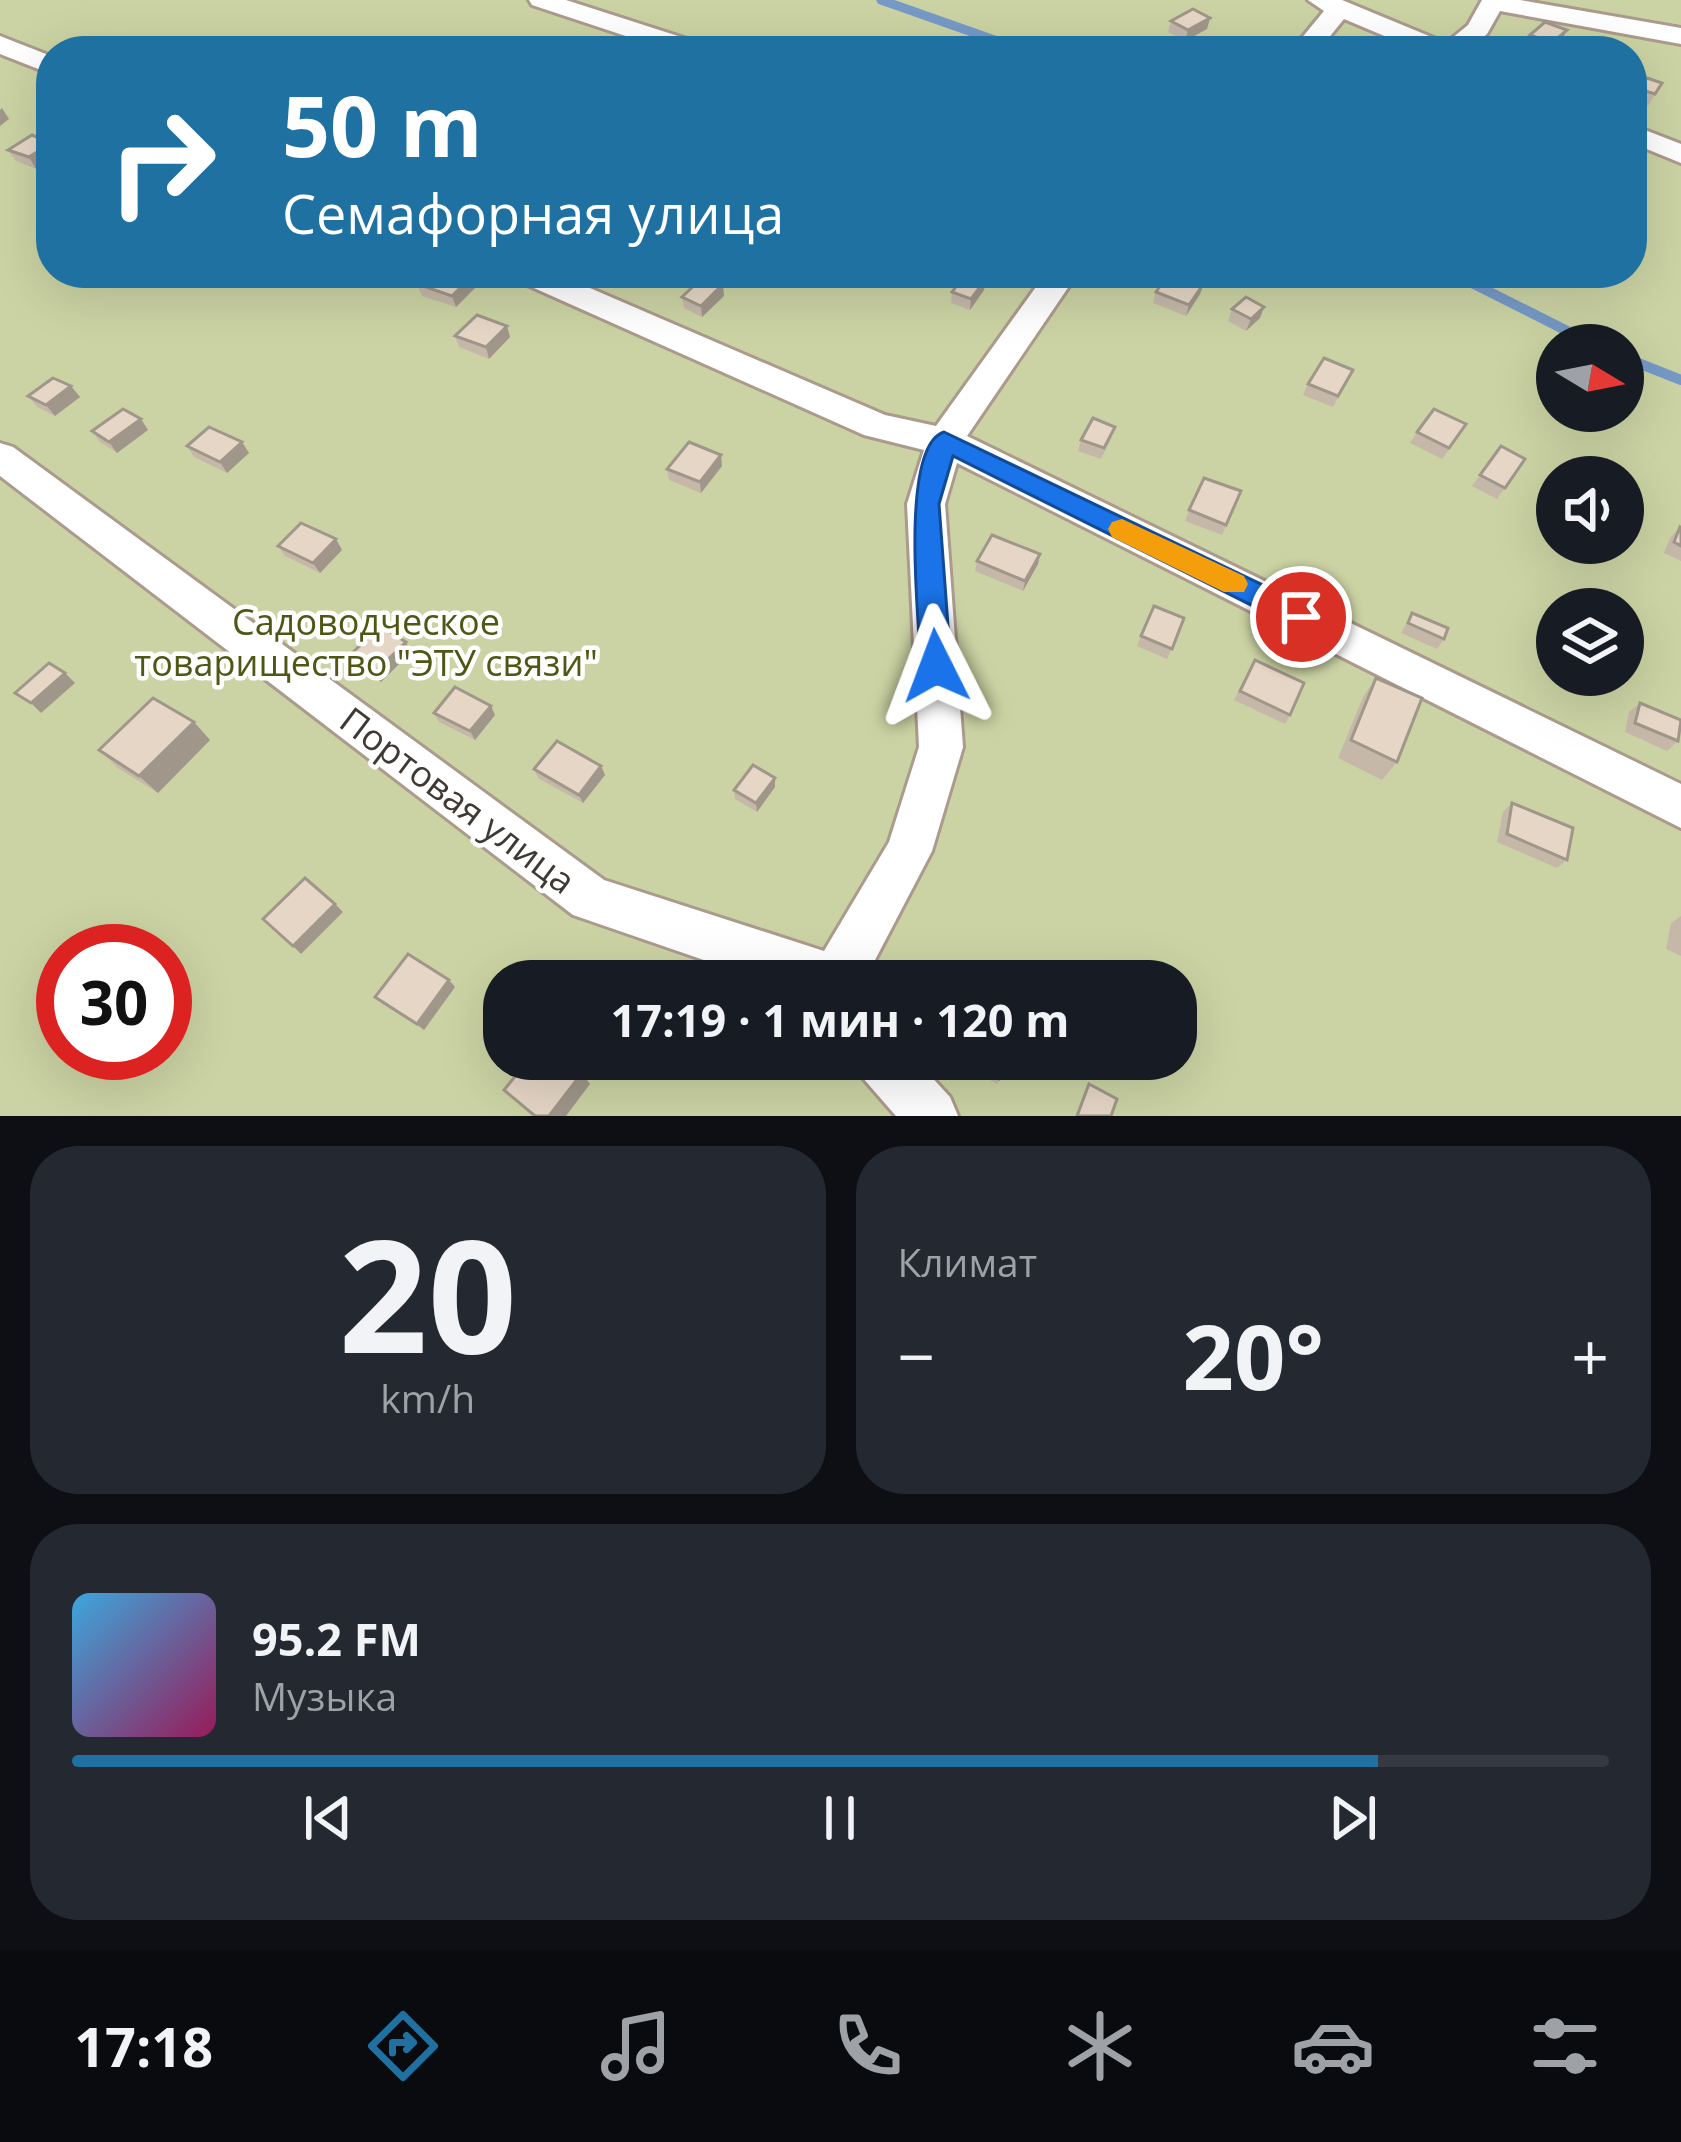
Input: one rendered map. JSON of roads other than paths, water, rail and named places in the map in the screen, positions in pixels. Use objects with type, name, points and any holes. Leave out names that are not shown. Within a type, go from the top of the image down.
[{"type":"street","points":[[541,0],[651,36]]},
{"type":"street","points":[[1470,36],[1495,2],[1681,36]]},
{"type":"street","points":[[1312,36],[1330,4],[1407,36]]},
{"type":"street","points":[[0,44],[36,60]]},
{"type":"street","points":[[1647,139],[1681,154]]},
{"type":"street","points":[[562,288],[878,425],[944,441],[1681,807]]},
{"type":"street","points":[[849,960],[909,851],[941,747],[926,504],[944,441],[1051,288]]},
{"type":"street","name":"Портовая улица","points":[[0,458],[590,898],[780,960]]},
{"type":"street","points":[[899,1080],[931,1116]]},
{"type":"waterway","points":[[881,0],[983,36]]},
{"type":"waterway","points":[[1482,288],[1553,324]]},
{"type":"waterway","points":[[1644,365],[1681,380]]},
{"type":"park label","name":"Садоводческое товарищество \"ЭТУ связи\"","points":[[366,642]]}]
